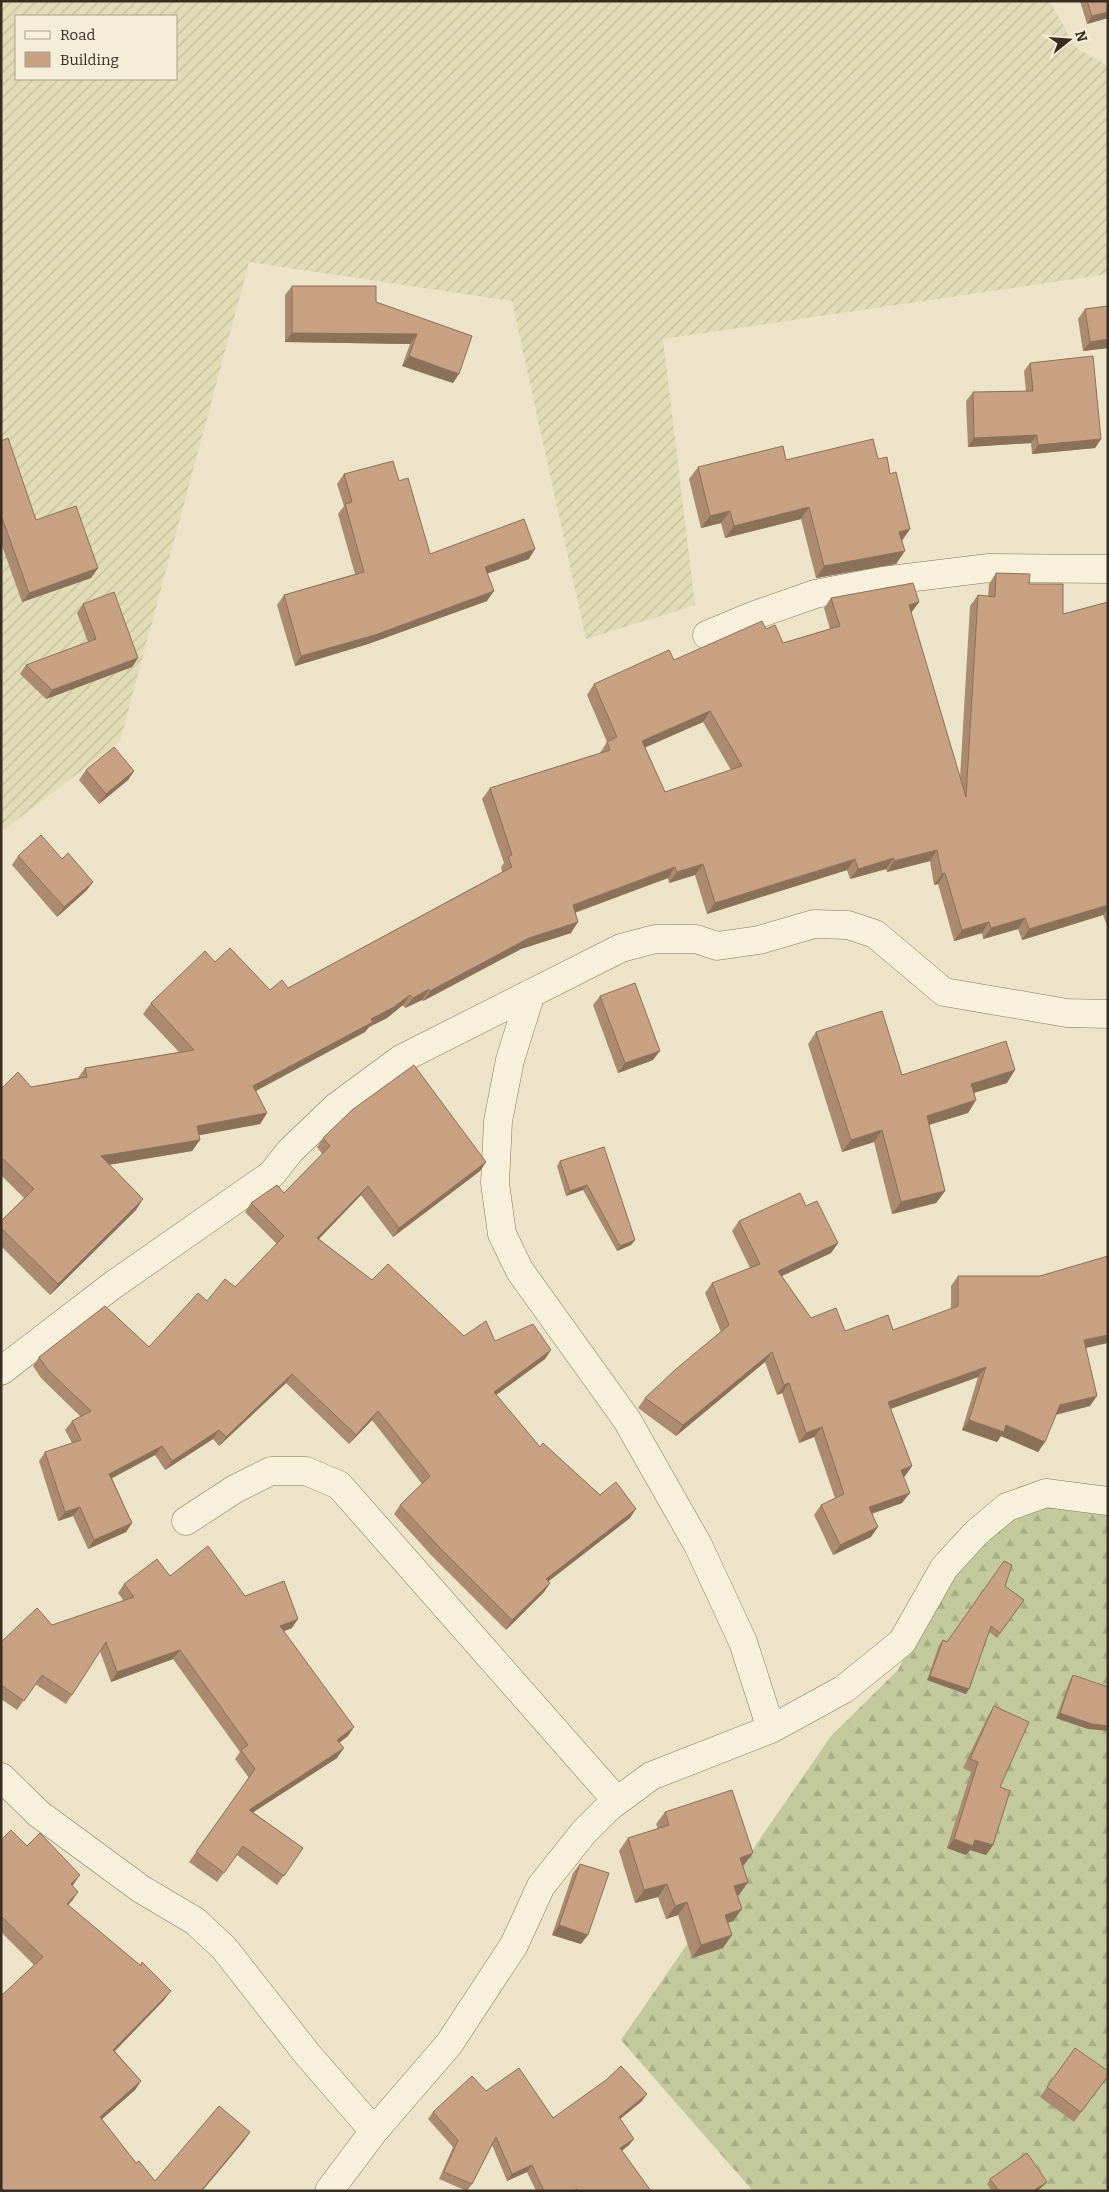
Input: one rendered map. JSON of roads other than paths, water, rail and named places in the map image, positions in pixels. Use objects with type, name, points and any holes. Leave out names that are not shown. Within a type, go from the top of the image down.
[{"type":"street","points":[[707,635],[755,615],[815,594],[882,581],[990,568],[1108,569]]},
{"type":"street","points":[[1,1370],[113,1284],[272,1174],[290,1151],[336,1107],[401,1059],[621,948],[655,939],[696,939],[717,946],[759,940],[814,924],[848,925],[875,934],[944,992],[1067,1013],[1108,1014]]},
{"type":"street","points":[[531,993],[510,1060],[498,1121],[495,1183],[502,1234],[520,1271],[627,1420],[698,1544],[743,1642],[771,1729]]},
{"type":"street","points":[[186,1522],[235,1489],[271,1471],[306,1471],[338,1486],[617,1801]]},
{"type":"street","points":[[329,2191],[374,2130],[449,2044],[514,1945],[541,1886],[584,1832],[617,1801],[652,1776],[771,1729],[844,1689],[902,1642],[944,1568],[976,1534],[1007,1507],[1046,1493],[1108,1500]]},
{"type":"street","points":[[1,1777],[39,1814],[141,1889],[195,1921],[224,1948],[308,2055],[374,2130]]}]
